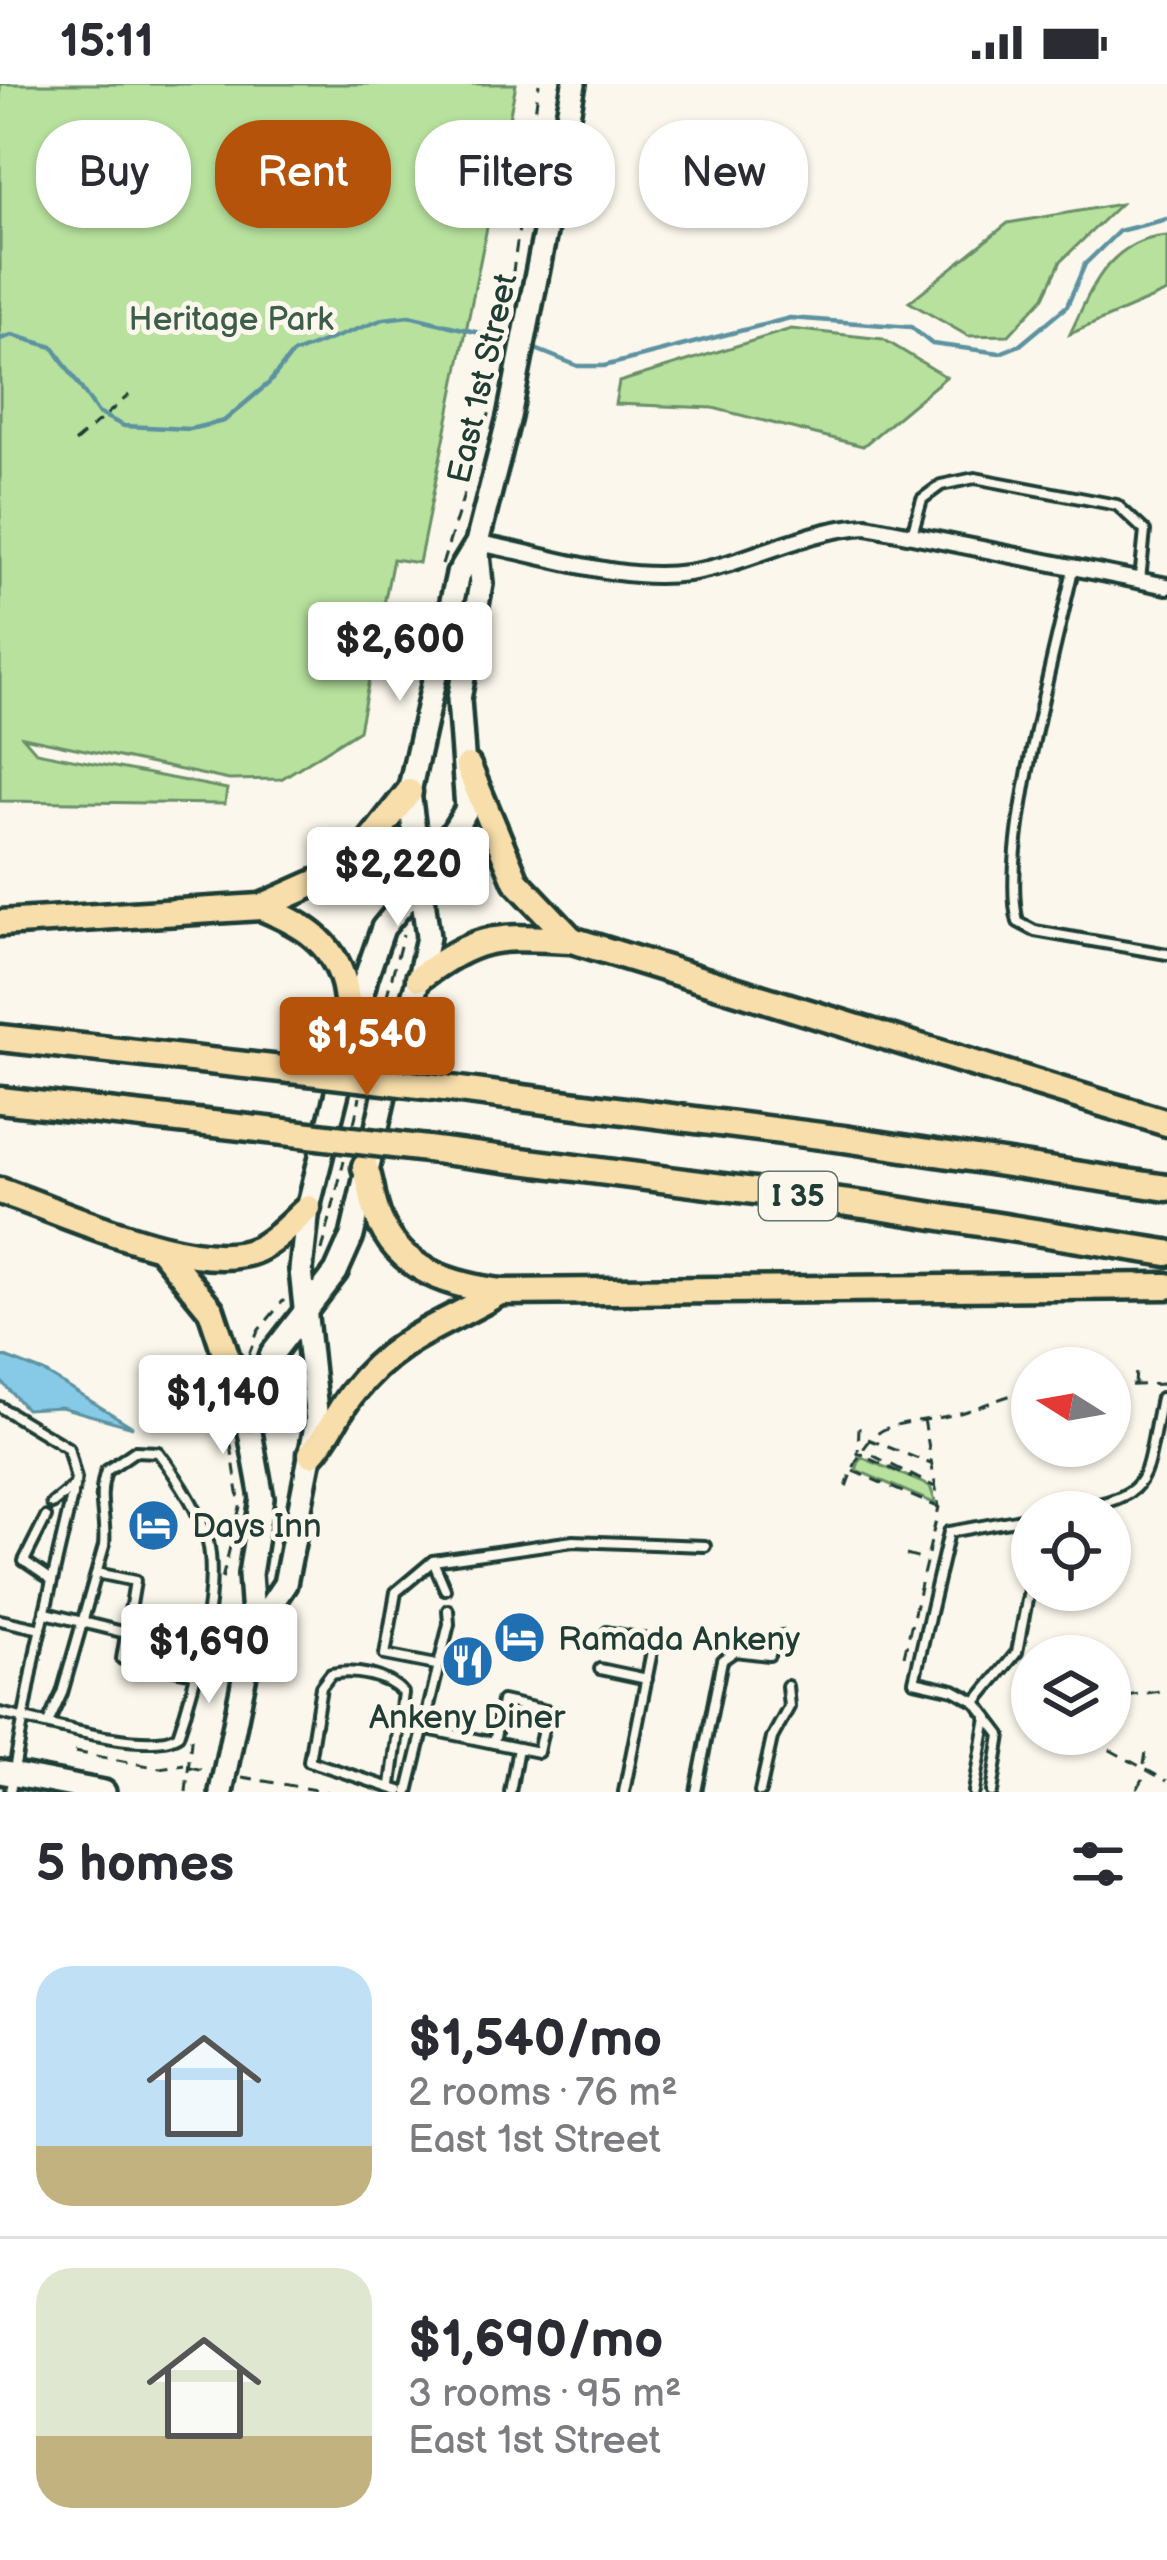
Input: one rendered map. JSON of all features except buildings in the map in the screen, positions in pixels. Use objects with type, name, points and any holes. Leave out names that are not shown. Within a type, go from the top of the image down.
[{"type":"highway","points":[[468,766],[517,880],[572,940]]},
{"type":"highway","points":[[0,923],[261,908],[324,879],[362,852],[409,791]]},
{"type":"highway","points":[[261,908],[306,927],[326,944],[344,983],[354,1040]]},
{"type":"highway","points":[[419,978],[464,945],[495,937],[572,940],[1167,1123]]},
{"type":"highway","name":"I 35","points":[[0,1038],[844,1139],[1167,1188]]},
{"type":"highway","name":"I 35","points":[[0,1100],[872,1206],[1167,1253]]},
{"type":"highway","points":[[365,1167],[388,1237],[406,1258],[434,1279],[500,1292],[1167,1286]]},
{"type":"highway","points":[[0,1191],[162,1250],[242,1255],[259,1249],[308,1208]]},
{"type":"highway","points":[[162,1250],[211,1310],[248,1421]]},
{"type":"highway","points":[[310,1454],[352,1393],[399,1346],[424,1327],[500,1292]]},
{"type":"main road","name":"East 1st Street","points":[[222,1783],[254,1630],[250,1574],[262,1498],[248,1421],[272,1354],[336,1272],[352,1236],[365,1167],[419,978],[428,938],[409,791],[458,574],[477,544],[509,417],[574,84]]},
{"type":"main road","name":"East 1st Street","points":[[254,1630],[285,1584],[310,1454],[318,1389],[301,1270],[308,1208],[383,928],[421,882],[466,809],[468,766],[460,700],[482,584],[477,544]]},
{"type":"main road","points":[[8,1779],[104,1792]]},
{"type":"street","points":[[477,544],[664,576],[731,563],[841,527],[867,526],[1167,586]]},
{"type":"lane","points":[[912,535],[922,500],[941,484],[974,478],[1117,505],[1145,531],[1139,580]]},
{"type":"lane","points":[[1073,568],[1022,811],[1012,900],[1018,922],[1036,932],[1167,954]]},
{"type":"lane","points":[[1131,1496],[1144,1482],[1161,1398]]},
{"type":"lane","points":[[0,1407],[68,1448],[74,1485],[8,1779]]},
{"type":"lane","points":[[0,1713],[48,1723],[157,1744],[178,1735],[209,1586],[207,1538],[158,1452],[135,1451],[106,1471],[98,1513],[106,1526],[97,1574],[48,1723]]},
{"type":"lane","points":[[52,1504],[74,1485]]},
{"type":"lane","points":[[46,1517],[24,1561],[52,1580]]},
{"type":"lane","points":[[992,1792],[1001,1735],[987,1715],[976,1702],[953,1690],[914,1681],[949,1532],[1011,1521]]},
{"type":"lane","points":[[436,1665],[385,1655],[396,1592],[433,1561],[574,1541],[705,1546]]},
{"type":"lane","points":[[433,1561],[445,1589]]},
{"type":"lane","points":[[97,1574],[135,1581],[122,1659],[194,1673]]},
{"type":"lane","points":[[401,1790],[422,1728],[449,1624],[448,1610]]},
{"type":"lane","points":[[976,1702],[1017,1652],[1025,1611]]},
{"type":"lane","points":[[46,1613],[126,1634]]},
{"type":"lane","points":[[0,1620],[41,1629]]},
{"type":"lane","points":[[607,1632],[654,1641],[624,1792]]},
{"type":"lane","points":[[696,1792],[722,1660],[736,1651],[769,1655],[781,1636]]},
{"type":"lane","points":[[600,1669],[647,1679]]},
{"type":"lane","points":[[349,1670],[394,1684],[403,1693],[401,1790],[309,1761],[321,1687],[331,1674],[349,1670]]},
{"type":"lane","points":[[760,1792],[772,1738],[789,1707],[787,1686]]},
{"type":"lane","points":[[422,1728],[494,1743],[518,1748],[538,1752],[547,1711],[502,1701],[494,1743]]},
{"type":"lane","points":[[974,1792],[987,1715]]},
{"type":"lane","points":[[511,1792],[518,1748]]},
{"type":"path","points":[[500,362],[516,276],[539,84]]},
{"type":"path","points":[[75,442],[129,395]]},
{"type":"path","points":[[1135,1387],[1136,1369]]},
{"type":"path","points":[[1131,1387],[1167,1384]]},
{"type":"path","points":[[846,1487],[868,1439],[890,1422],[1011,1396]]},
{"type":"path","points":[[906,1555],[927,1560],[939,1508],[924,1418]]},
{"type":"path","points":[[859,1427],[859,1454]]},
{"type":"path","points":[[868,1439],[932,1465]]},
{"type":"path","points":[[859,1454],[935,1487]]},
{"type":"path","points":[[851,1471],[939,1508]]},
{"type":"path","points":[[904,1656],[923,1559]]},
{"type":"path","points":[[1131,1695],[1167,1690]]},
{"type":"path","points":[[1137,1789],[1146,1768],[1147,1745]]},
{"type":"path","points":[[75,1752],[168,1769],[187,1765],[222,1783],[262,1781],[328,1792]]},
{"type":"path","points":[[1121,1755],[1167,1781]]},
{"type":"path","points":[[186,1792],[187,1765]]},
{"type":"path","points":[[260,1792],[262,1781]]},
{"type":"green space","name":"Heritage Park","points":[[0,84],[516,84],[509,120],[415,120],[415,228],[487,228],[419,563],[393,559],[359,730],[281,779],[229,780],[23,737],[36,752],[227,789],[225,804],[0,801]]},
{"type":"green space","points":[[1120,204],[1061,261],[1044,297],[1009,335],[968,336],[909,302],[1008,223]]},
{"type":"green space","points":[[1167,236],[1167,292],[1070,334],[1095,283],[1117,256],[1147,239]]},
{"type":"green space","points":[[791,329],[883,339],[946,377],[863,446],[713,408],[615,404],[619,382]]},
{"type":"green space","points":[[861,1457],[930,1486],[936,1504],[856,1470]]},
{"type":"water","points":[[0,1355],[44,1372],[133,1427],[61,1407],[26,1409],[0,1380]]},
{"type":"waterway","points":[[528,346],[578,366],[604,366],[790,318],[911,327],[932,344],[1000,353],[1020,345],[1067,306],[1085,264],[1119,231],[1167,219]]},
{"type":"waterway","points":[[0,339],[12,335],[53,347],[98,413],[124,426],[190,429],[224,421],[269,383],[292,354],[384,319],[409,316],[517,342]]},
{"type":"place","name":"Days Inn","points":[[153,1525]]},
{"type":"place","name":"Ramada Ankeny","points":[[519,1638]]},
{"type":"place","name":"Ankeny Diner","points":[[467,1662]]}]
